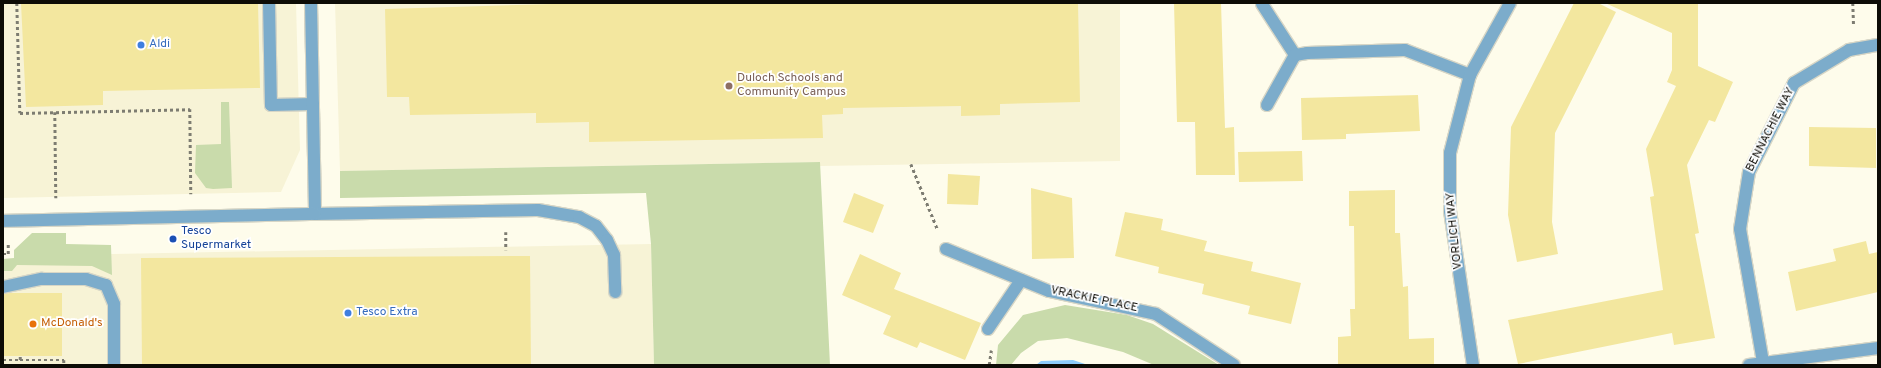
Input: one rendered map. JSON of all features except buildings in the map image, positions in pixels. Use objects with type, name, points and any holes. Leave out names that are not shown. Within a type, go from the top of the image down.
[{"type":"street","points":[[269,3],[272,105],[313,104]]},
{"type":"street","points":[[311,3],[315,214]]},
{"type":"street","name":"VORLICH WAY","points":[[1473,365],[1450,211],[1450,153],[1470,75],[1510,3]]},
{"type":"street","points":[[1262,4],[1295,55]]},
{"type":"street","name":"BENNACHIE WAY","points":[[1763,362],[1740,229],[1749,172],[1794,83],[1849,50],[1878,45]]},
{"type":"street","points":[[1295,55],[1405,50],[1426,55],[1470,75]]},
{"type":"street","points":[[1267,105],[1295,55]]},
{"type":"street","points":[[3,221],[538,210],[579,217],[596,226],[607,240],[614,255],[615,292]]},
{"type":"street","name":"VRACKIE PLACE","points":[[946,249],[1049,291],[1156,314],[1234,365]]},
{"type":"street","points":[[3,287],[42,279],[86,279],[106,285],[114,304],[114,365]]},
{"type":"street","points":[[988,329],[1021,280]]},
{"type":"street","points":[[1749,365],[1878,348]]},
{"type":"path","points":[[17,3],[20,113],[190,109],[191,197]]},
{"type":"path","points":[[55,112],[56,199]]},
{"type":"path","points":[[185,151],[190,151]]},
{"type":"path","points":[[911,164],[946,249]]},
{"type":"path","points":[[3,360],[14,360],[20,358],[64,360],[64,365]]},
{"type":"path","points":[[14,360],[15,365]]},
{"type":"shaded area","points":[[3,3],[296,3],[300,150],[281,192],[3,198]]},
{"type":"shaded area","name":"Duloch Schools and Community Campus","points":[[335,3],[1120,3],[1120,161],[820,166],[819,162],[340,171]]},
{"type":"shaded area","points":[[651,244],[654,365],[3,365],[3,259],[113,254]]},
{"type":"green space","points":[[221,102],[229,102],[232,188],[213,189],[206,188],[195,173],[196,145],[221,144]]},
{"type":"green space","points":[[820,162],[830,365],[654,365],[651,244],[646,193],[340,198],[340,171]]},
{"type":"green space","points":[[32,233],[66,233],[66,244],[111,245],[112,275],[92,266],[17,265],[12,271],[3,271],[3,259],[14,258],[14,250]]},
{"type":"green space","points":[[1065,305],[1127,315],[1153,324],[1219,365],[1154,365],[1123,352],[1067,338],[1038,341],[1021,353],[1011,365],[996,365],[998,345],[1023,315]]},
{"type":"water","points":[[1073,360],[1088,365],[1036,365],[1041,361]]},
{"type":"place","name":"Aldi","points":[[141,45]]},
{"type":"place","name":"Duloch Schools and Community Campus","points":[[729,86]]},
{"type":"place","name":"Tesco Supermarket","points":[[173,239]]},
{"type":"place","name":"Tesco Extra","points":[[348,313]]},
{"type":"place","name":"McDonald's","points":[[33,324]]}]
